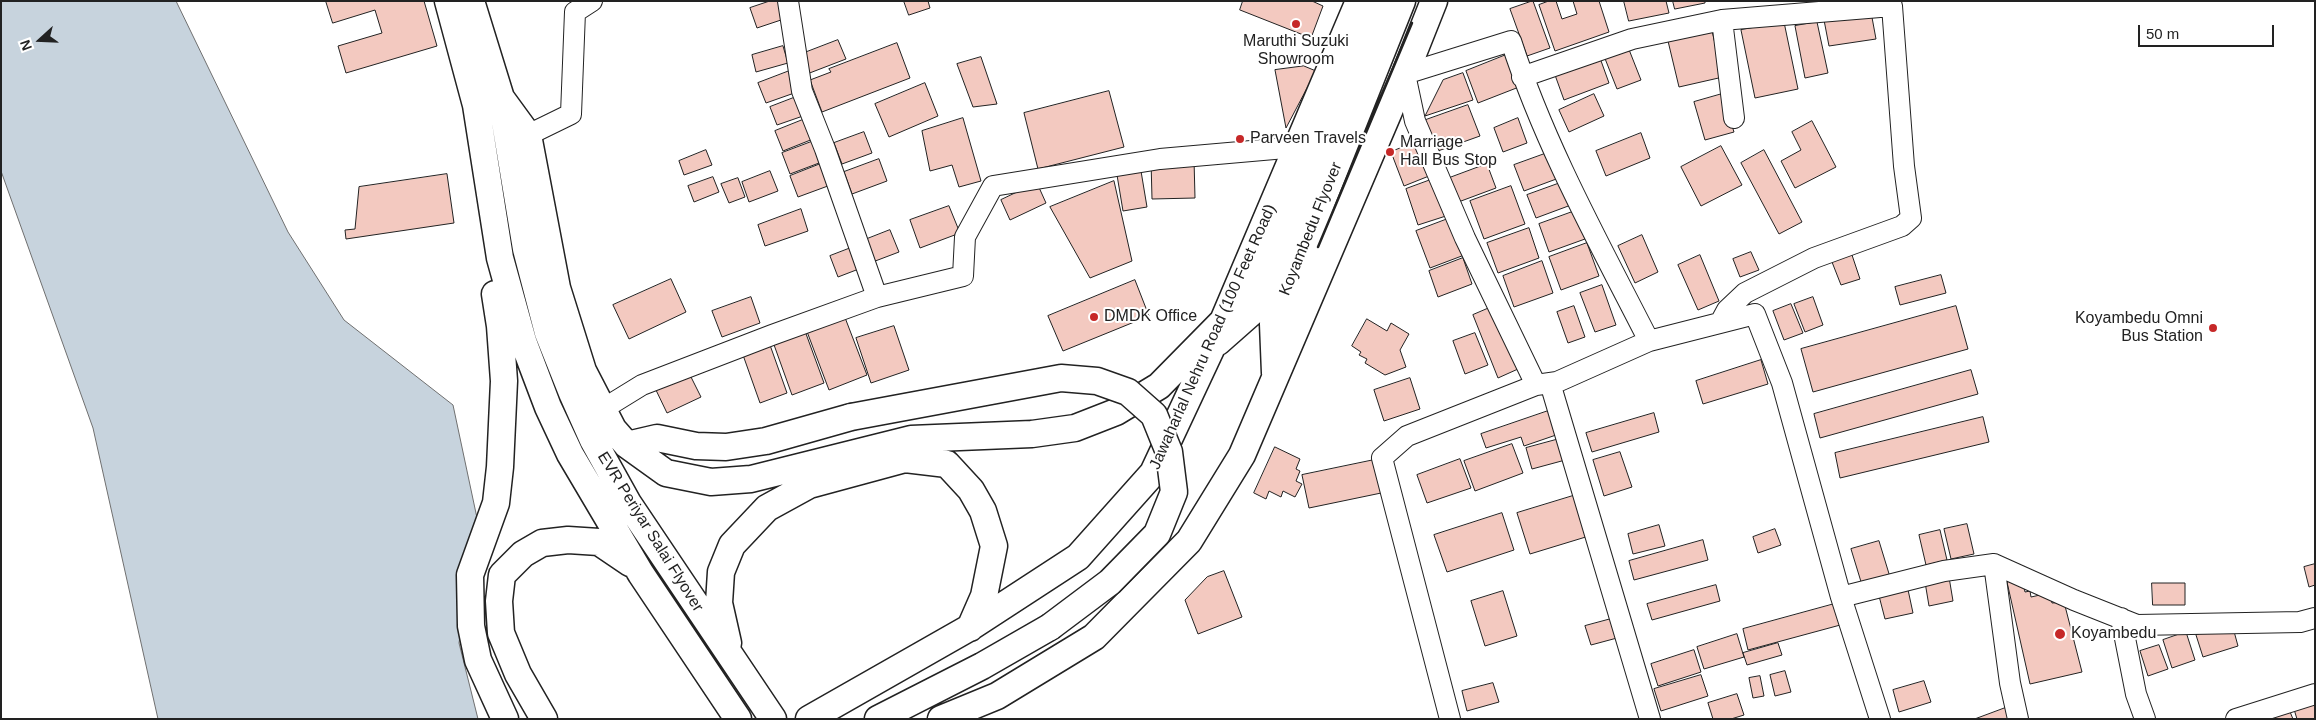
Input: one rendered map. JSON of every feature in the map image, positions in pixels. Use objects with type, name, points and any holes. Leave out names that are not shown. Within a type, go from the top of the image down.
[{"type":"main road","name":"EVR Periyar Salai Flyover","points":[[448,1],[476,105],[490,206],[500,258],[523,341],[548,408],[570,454],[641,574],[738,719]]},
{"type":"main road","points":[[471,1],[501,98],[519,140],[557,288],[583,370],[613,429],[627,444],[666,473],[711,482],[751,479],[854,452],[911,440],[1032,434],[1075,428],[1116,412],[1159,386],[1223,321]]},
{"type":"main road","name":"Jawaharlal Nehru Road (100 Feet Road)","points":[[809,719],[969,628],[1078,557],[1153,473],[1212,347],[1359,1]]},
{"type":"main road","name":"Koyambedu Flyover","points":[[1212,347],[1252,312],[1382,1]]},
{"type":"main road","name":"Koyambedu Flyover","points":[[1275,377],[1272,324],[1402,1]]},
{"type":"main road","points":[[941,719],[997,696],[1094,637],[1189,542],[1242,455],[1406,74],[1434,1]]},
{"type":"main road","points":[[476,105],[468,133],[500,326],[504,381],[496,503],[470,575],[471,626],[478,660],[505,719]]},
{"type":"main road","name":"EVR Periyar Salai Flyover","points":[[519,140],[517,202],[526,249],[548,333],[593,440],[628,503],[773,719]]},
{"type":"main road","points":[[627,444],[656,438],[696,446],[726,447],[766,440],[851,417],[1061,378],[1097,381],[1128,392],[1154,415],[1169,452],[1174,492],[1157,534],[1110,582],[1050,627],[982,666],[878,719]]},
{"type":"main road","points":[[737,666],[726,638],[719,603],[721,572],[732,545],[767,508],[809,485],[869,467],[905,459],[947,464],[971,490],[983,511],[994,546],[984,596],[969,628]]},
{"type":"main road","points":[[544,719],[518,674],[502,633],[499,601],[502,575],[523,554],[542,543],[568,540],[599,542],[625,558],[641,574]]},
{"type":"main road","points":[[982,719],[997,696]]},
{"type":"street","points":[[519,140],[571,114],[575,12],[592,1]]},
{"type":"street","points":[[788,1],[802,91],[825,149],[877,297]]},
{"type":"street","points":[[1522,77],[1632,39],[1722,20],[1892,6],[1904,166],[1911,218],[1902,226],[1814,258],[1745,293],[1727,310],[1720,323]]},
{"type":"street","points":[[1722,20],[1734,118]]},
{"type":"street","points":[[1649,341],[1553,151],[1522,77],[1511,42],[1406,74],[1419,130],[1466,238],[1543,384],[1650,719]]},
{"type":"street","points":[[603,409],[642,385],[877,297],[963,276],[965,237],[993,186],[1160,159],[1297,147]]},
{"type":"street","points":[[1450,719],[1382,458],[1407,436],[1543,384],[1557,382],[1649,341],[1755,314],[1782,383],[1841,597],[1880,719]]},
{"type":"street","points":[[1841,597],[1944,571],[1994,564],[2074,600],[2137,625],[2300,622],[2315,618]]},
{"type":"street","points":[[1994,564],[2010,683],[2018,719]]},
{"type":"street","points":[[2121,618],[2136,694],[2145,719]]},
{"type":"street","points":[[2236,719],[2315,694]]},
{"type":"shaded area","points":[[1,1],[176,1],[288,232],[344,320],[453,405],[477,518],[459,643],[478,719],[158,719],[93,428],[1,171]]},
{"type":"building","points":[[326,1],[424,1],[437,46],[346,73],[338,46],[382,33],[375,10],[333,23]]},
{"type":"building","points":[[770,1],[778,1],[784,19],[757,28],[750,8]]},
{"type":"building","points":[[904,1],[928,1],[930,8],[909,15]]},
{"type":"building","name":"Maruthi Suzuki Showroom","points":[[1243,1],[1312,1],[1323,6],[1311,38],[1240,10]]},
{"type":"building","points":[[1533,1],[1550,48],[1527,56],[1510,9]]},
{"type":"building","points":[[1549,1],[1556,1],[1562,19],[1577,14],[1573,1],[1599,1],[1609,32],[1555,51],[1539,5]]},
{"type":"building","points":[[1624,1],[1666,1],[1669,13],[1629,21]]},
{"type":"building","points":[[1673,1],[1705,1],[1705,3],[1675,9]]},
{"type":"building","points":[[1871,12],[1876,39],[1829,46],[1824,20]]},
{"type":"building","points":[[1784,22],[1798,89],[1755,98],[1741,30]]},
{"type":"building","points":[[1817,22],[1828,73],[1805,78],[1795,26]]},
{"type":"building","points":[[1712,31],[1723,77],[1679,87],[1668,41]]},
{"type":"building","points":[[838,40],[846,59],[807,74],[799,55]]},
{"type":"building","points":[[897,43],[910,78],[822,112],[810,80],[831,72],[829,69]]},
{"type":"building","points":[[783,46],[788,63],[756,72],[752,55]]},
{"type":"building","points":[[1628,47],[1641,80],[1617,89],[1604,56]]},
{"type":"building","points":[[1506,55],[1519,87],[1478,103],[1466,71]]},
{"type":"building","points":[[981,57],[997,104],[973,107],[957,64]]},
{"type":"building","points":[[1600,58],[1609,83],[1564,100],[1555,75]]},
{"type":"building","points":[[1304,66],[1316,71],[1286,128],[1275,70]]},
{"type":"building","points":[[792,70],[800,91],[766,103],[758,83]]},
{"type":"building","points":[[1463,73],[1473,100],[1425,116],[1443,80]]},
{"type":"building","points":[[925,83],[938,116],[889,137],[875,104]]},
{"type":"building","points":[[1109,91],[1124,147],[1038,169],[1024,113]]},
{"type":"building","points":[[1594,94],[1604,116],[1569,132],[1559,110]]},
{"type":"building","points":[[1722,94],[1734,132],[1705,140],[1694,102]]},
{"type":"building","points":[[796,97],[803,116],[777,125],[770,107]]},
{"type":"building","points":[[1468,105],[1480,136],[1435,152],[1423,121]]},
{"type":"building","points":[[810,117],[818,137],[783,151],[775,131]]},
{"type":"building","points":[[963,118],[981,181],[959,187],[952,165],[930,171],[922,131]]},
{"type":"building","points":[[1518,118],[1527,143],[1503,152],[1494,128]]},
{"type":"building","points":[[1812,121],[1836,167],[1795,188],[1781,161],[1801,150],[1792,132]]},
{"type":"building","points":[[864,132],[872,153],[842,164],[834,143]]},
{"type":"building","points":[[1641,133],[1650,158],[1606,176],[1596,151]]},
{"type":"building","points":[[819,139],[827,160],[790,174],[782,153]]},
{"type":"building","points":[[1421,140],[1434,174],[1404,186],[1391,152]]},
{"type":"building","points":[[1721,146],[1742,185],[1701,206],[1681,167]]},
{"type":"building","points":[[706,150],[712,165],[684,175],[679,161]]},
{"type":"building","points":[[1764,150],[1802,222],[1779,234],[1741,163]]},
{"type":"building","points":[[1550,152],[1559,178],[1524,191],[1514,165]]},
{"type":"building","points":[[879,159],[887,181],[852,194],[844,172]]},
{"type":"building","points":[[1194,159],[1195,198],[1152,199],[1151,160]]},
{"type":"building","points":[[828,161],[836,183],[798,197],[790,176]]},
{"type":"building","points":[[1487,164],[1496,188],[1453,204],[1444,180]]},
{"type":"building","points":[[1140,165],[1147,207],[1123,211],[1116,169]]},
{"type":"building","points":[[770,171],[778,191],[749,202],[742,182]]},
{"type":"building","points":[[447,174],[454,223],[346,239],[345,230],[355,229],[359,187]]},
{"type":"building","points":[[713,177],[719,192],[694,202],[688,186]]},
{"type":"building","points":[[738,178],[745,197],[729,203],[721,184]]},
{"type":"building","points":[[1436,178],[1449,215],[1418,225],[1406,189]]},
{"type":"building","points":[[1114,181],[1132,261],[1090,278],[1050,207]]},
{"type":"building","points":[[1563,182],[1571,205],[1536,218],[1527,195]]},
{"type":"building","points":[[1037,183],[1046,203],[1010,220],[1001,200]]},
{"type":"building","points":[[1511,186],[1525,224],[1484,239],[1470,201]]},
{"type":"building","points":[[949,206],[960,233],[920,248],[910,220]]},
{"type":"building","points":[[801,209],[808,231],[765,246],[758,225]]},
{"type":"building","points":[[1575,211],[1585,239],[1549,252],[1539,224]]},
{"type":"building","points":[[1453,217],[1467,254],[1430,268],[1416,231]]},
{"type":"building","points":[[1529,228],[1539,258],[1498,273],[1487,243]]},
{"type":"building","points":[[890,230],[899,252],[870,263],[862,241]]},
{"type":"building","points":[[1642,235],[1658,272],[1635,283],[1618,246]]},
{"type":"building","points":[[1587,243],[1599,276],[1561,290],[1549,257]]},
{"type":"building","points":[[856,246],[864,267],[838,277],[830,256]]},
{"type":"building","points":[[1751,252],[1759,270],[1740,277],[1733,259]]},
{"type":"building","points":[[1700,255],[1719,301],[1698,310],[1678,265]]},
{"type":"building","points":[[1852,255],[1860,279],[1841,285],[1832,262]]},
{"type":"building","points":[[1463,258],[1472,284],[1438,297],[1429,271]]},
{"type":"building","points":[[1542,261],[1553,293],[1514,307],[1503,276]]},
{"type":"building","points":[[1941,275],[1946,293],[1900,305],[1895,287]]},
{"type":"building","points":[[671,279],[686,312],[629,339],[613,305]]},
{"type":"building","points":[[1135,280],[1149,316],[1063,351],[1048,316]]},
{"type":"building","points":[[1602,285],[1616,325],[1595,332],[1580,293]]},
{"type":"building","points":[[751,297],[760,323],[722,337],[712,311]]},
{"type":"building","points":[[1813,297],[1823,325],[1805,332],[1794,304]]},
{"type":"building","points":[[1791,304],[1803,333],[1784,340],[1773,311]]},
{"type":"building","points":[[1494,306],[1518,369],[1498,378],[1473,315]]},
{"type":"building","points":[[1574,306],[1585,337],[1568,343],[1557,312]]},
{"type":"building","points":[[1956,306],[1968,349],[1813,392],[1801,349]]},
{"type":"building","points":[[844,315],[867,375],[829,390],[806,329]]},
{"type":"building","points":[[1367,319],[1387,331],[1391,323],[1409,334],[1400,350],[1406,367],[1385,375],[1365,363],[1367,359],[1359,355],[1361,352],[1352,346]]},
{"type":"building","points":[[894,326],[909,370],[871,383],[856,338]]},
{"type":"building","points":[[805,331],[824,383],[792,395],[773,342]]},
{"type":"building","points":[[1475,333],[1488,365],[1465,374],[1453,341]]},
{"type":"building","points":[[770,345],[787,393],[760,403],[743,355]]},
{"type":"building","points":[[1761,360],[1768,384],[1703,404],[1696,381]]},
{"type":"building","points":[[1971,370],[1978,394],[1820,438],[1814,414]]},
{"type":"building","points":[[689,373],[701,397],[667,413],[655,388]]},
{"type":"building","points":[[1410,378],[1420,409],[1384,421],[1374,390]]},
{"type":"building","points":[[1551,410],[1559,434],[1524,446],[1521,437],[1486,448],[1481,434]]},
{"type":"building","points":[[1654,413],[1659,432],[1592,452],[1586,433]]},
{"type":"building","points":[[1983,417],[1989,442],[1840,478],[1835,453]]},
{"type":"building","points":[[1563,438],[1569,459],[1532,469],[1526,448]]},
{"type":"building","points":[[1512,444],[1523,473],[1475,491],[1464,461]]},
{"type":"building","points":[[1275,447],[1300,459],[1296,469],[1300,471],[1296,481],[1302,484],[1295,497],[1283,491],[1281,497],[1269,491],[1266,499],[1254,493]]},
{"type":"building","points":[[1620,452],[1632,487],[1604,496],[1593,460]]},
{"type":"building","points":[[1379,459],[1386,492],[1309,508],[1302,475]]},
{"type":"building","points":[[1460,459],[1471,488],[1427,503],[1417,475]]},
{"type":"building","points":[[1576,495],[1589,536],[1530,554],[1517,513]]},
{"type":"building","points":[[1502,513],[1514,550],[1447,572],[1434,535]]},
{"type":"building","points":[[1967,524],[1974,554],[1951,559],[1944,529]]},
{"type":"building","points":[[1659,525],[1665,546],[1633,554],[1628,534]]},
{"type":"building","points":[[1775,529],[1781,545],[1758,553],[1753,537]]},
{"type":"building","points":[[1940,530],[1947,560],[1926,565],[1919,535]]},
{"type":"building","points":[[1703,540],[1708,560],[1634,580],[1629,561]]},
{"type":"building","points":[[1879,541],[1890,577],[1862,585],[1851,549]]},
{"type":"building","points":[[2315,564],[2315,585],[2309,587],[2304,567]]},
{"type":"building","points":[[1224,571],[1242,617],[1198,634],[1185,600],[1207,577]]},
{"type":"building","points":[[1949,577],[1953,601],[1929,606],[1925,582]]},
{"type":"building","points":[[2022,579],[2025,592],[2030,591],[2031,597],[2049,593],[2052,603],[2064,602],[2082,672],[2030,684],[2007,582]]},
{"type":"building","points":[[2152,583],[2185,583],[2185,605],[2153,605]]},
{"type":"building","points":[[1716,585],[1720,601],[1652,620],[1647,604]]},
{"type":"building","points":[[1907,585],[1913,613],[1885,619],[1878,592]]},
{"type":"building","points":[[1503,591],[1517,636],[1485,646],[1471,601]]},
{"type":"building","points":[[1838,603],[1844,624],[1748,650],[1743,629]]},
{"type":"building","points":[[1611,619],[1617,638],[1591,645],[1585,626]]},
{"type":"building","points":[[2232,624],[2238,646],[2203,657],[2196,635]]},
{"type":"building","points":[[2186,632],[2195,660],[2172,668],[2163,640]]},
{"type":"building","points":[[1737,634],[1744,657],[1704,669],[1697,647]]},
{"type":"building","points":[[1778,643],[1782,655],[1747,665],[1743,653]]},
{"type":"building","points":[[2159,645],[2168,669],[2148,676],[2140,651]]},
{"type":"building","points":[[1694,650],[1701,672],[1658,686],[1651,664]]},
{"type":"building","points":[[1785,671],[1791,692],[1775,696],[1770,675]]},
{"type":"building","points":[[1701,675],[1708,696],[1661,711],[1654,689]]},
{"type":"building","points":[[1760,676],[1764,696],[1753,698],[1749,678]]},
{"type":"building","points":[[1924,681],[1931,702],[1899,712],[1893,690]]},
{"type":"building","points":[[1493,683],[1499,702],[1467,711],[1462,691]]},
{"type":"building","points":[[1737,694],[1744,715],[1731,719],[1713,719],[1708,703]]},
{"type":"building","points":[[2315,698],[2315,719],[2297,719],[2293,706]]},
{"type":"building","points":[[2008,707],[2012,719],[1975,719]]},
{"type":"building","points":[[2288,707],[2293,719],[2258,719]]},
{"type":"wall","points":[[1318,247],[1412,23]]},
{"type":"place","name":"Maruthi Suzuki Showroom","points":[[1296,24]]},
{"type":"place","name":"Parveen Travels","points":[[1240,139]]},
{"type":"place","name":"Marriage Hall Bus Stop","points":[[1390,152]]},
{"type":"place","name":"DMDK Office","points":[[1094,317]]},
{"type":"place","name":"Koyambedu Omni Bus Station","points":[[2213,328]]},
{"type":"place","name":"Koyambedu","points":[[2060,634]]}]
